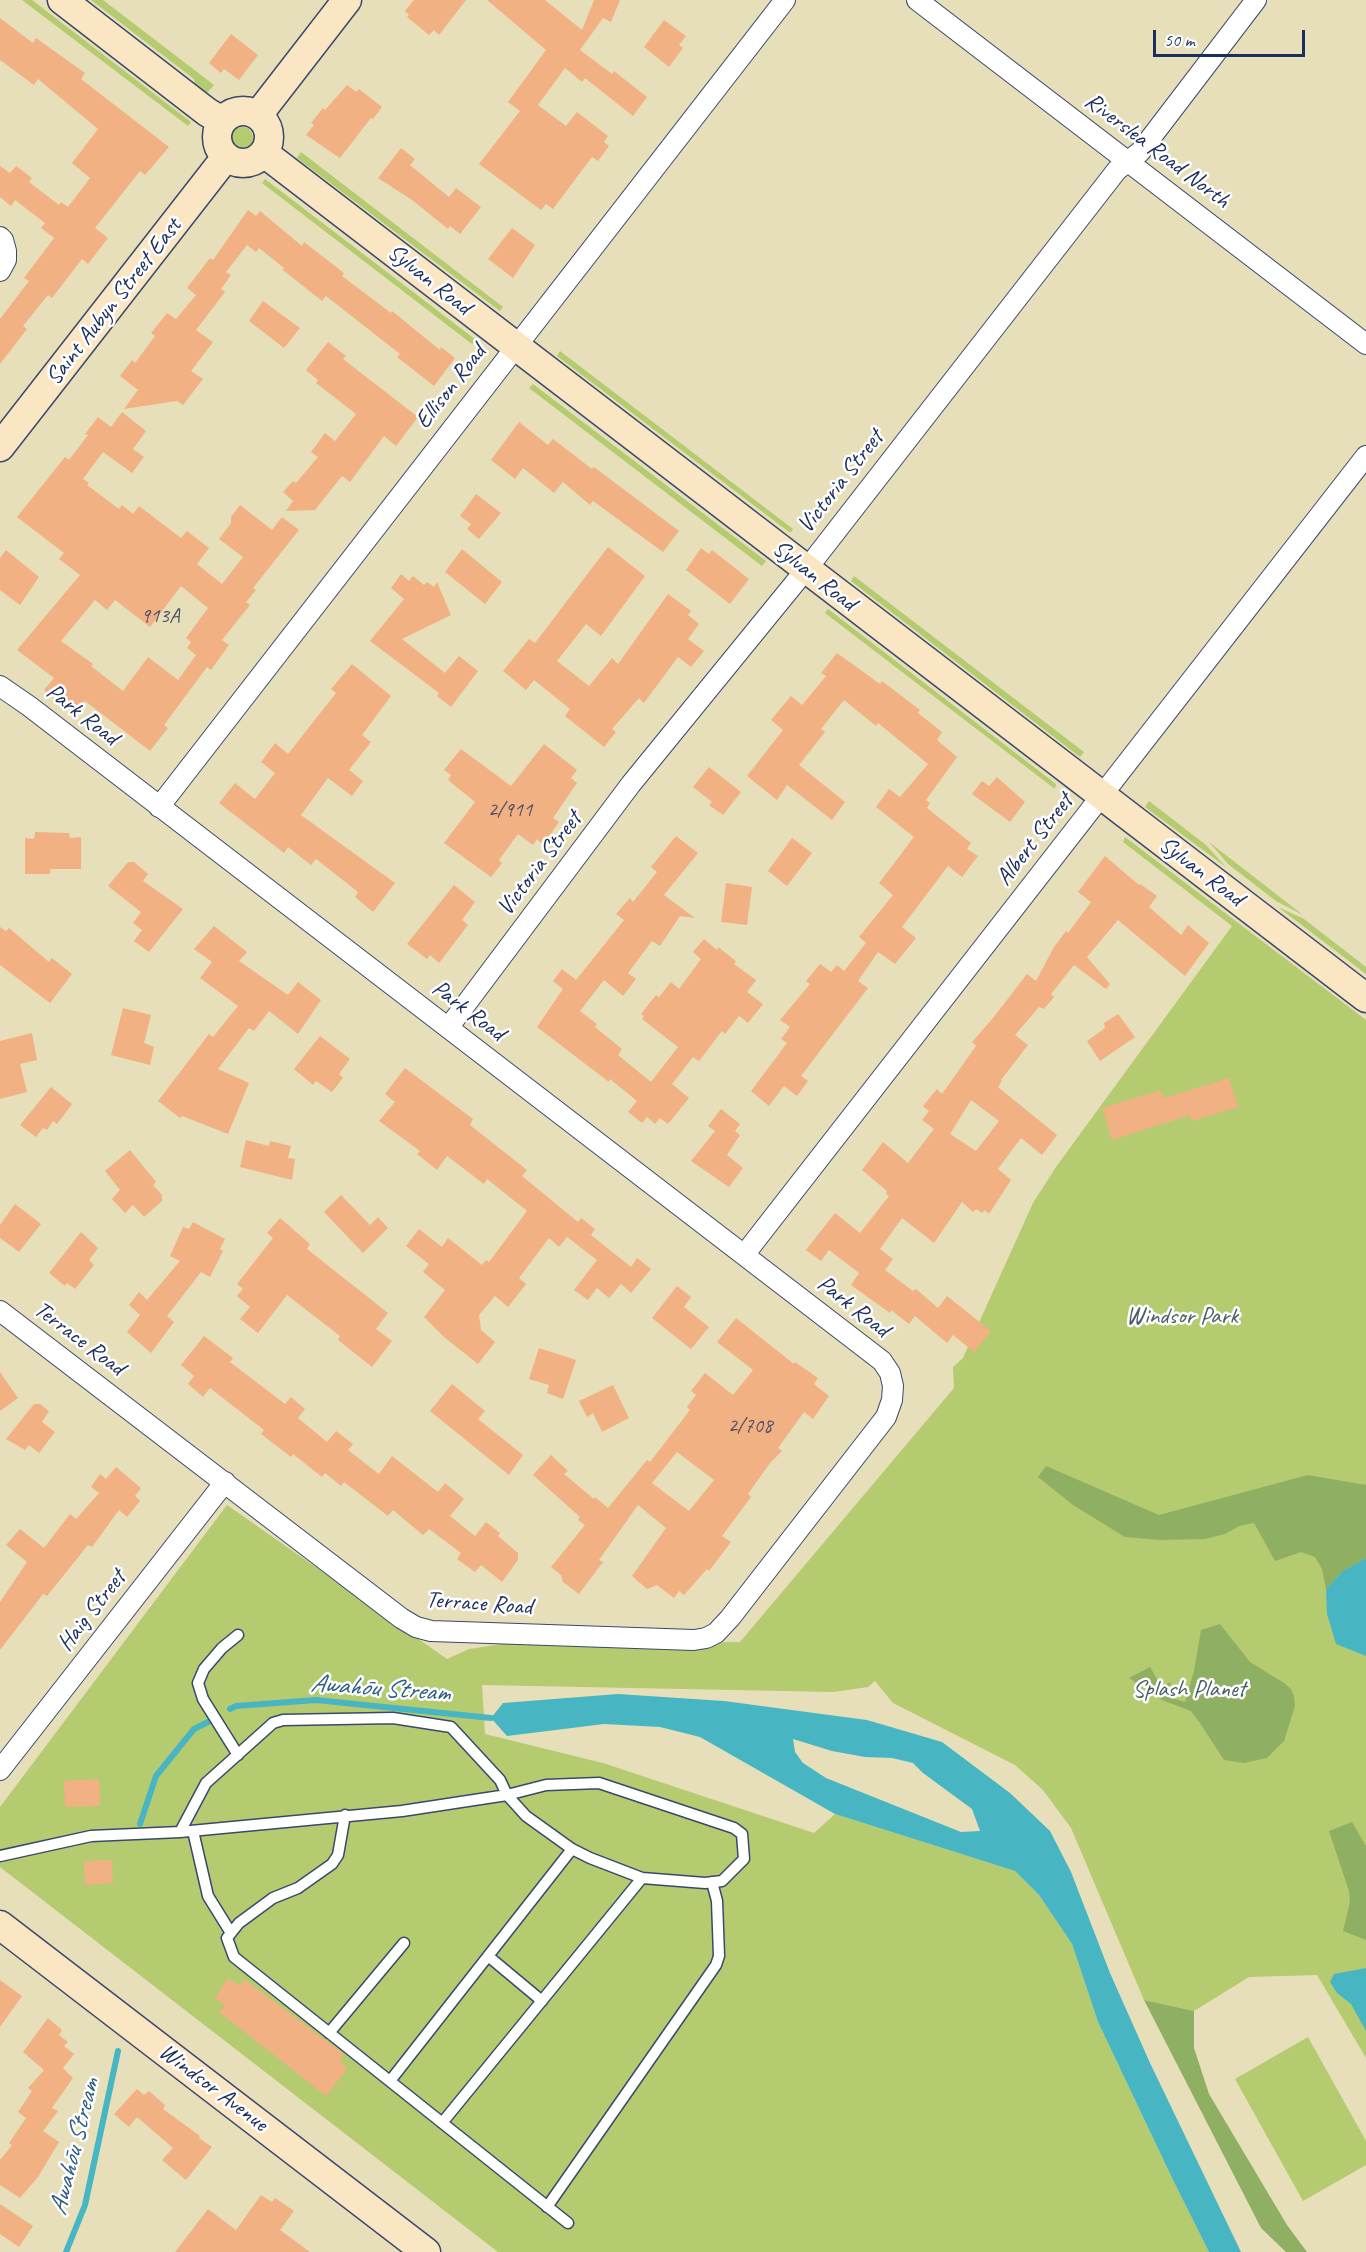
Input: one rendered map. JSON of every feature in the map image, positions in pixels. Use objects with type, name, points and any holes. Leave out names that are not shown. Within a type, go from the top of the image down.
[{"type":"street","points":[[62,0],[207,112],[222,121]]},
{"type":"street","points":[[258,115],[347,0]]},
{"type":"street","name":"Ellison Road","points":[[159,807],[785,0]]},
{"type":"street","name":"Riverslea Road North","points":[[917,0],[1366,344]]},
{"type":"street","name":"Victoria Street","points":[[448,1028],[631,784],[805,570],[1109,179],[1140,152],[1256,0]]},
{"type":"street","points":[[243,111],[258,115],[268,129],[270,138],[264,153],[258,159],[242,164],[226,157],[218,144],[218,128],[222,121],[235,112],[243,111]]},
{"type":"street","name":"Sylvan Road","points":[[264,153],[515,348],[1366,999]]},
{"type":"street","name":"Saint Aubyn Street East","points":[[0,447],[226,157]]},
{"type":"street","points":[[0,237],[6,251],[6,260],[0,271]]},
{"type":"street","name":"Albert Street","points":[[744,1255],[1366,456]]},
{"type":"street","name":"Park Road","points":[[0,686],[882,1361],[890,1373],[893,1386]]},
{"type":"street","name":"Terrace Road","points":[[0,1311],[401,1618],[416,1627],[431,1631],[694,1640],[716,1633],[886,1417],[892,1400],[893,1386]]},
{"type":"street","name":"Haig Street","points":[[0,1770],[225,1482]]},
{"type":"street","name":"Windsor Avenue","points":[[0,1925],[426,2252]]},
{"type":"lane","points":[[238,1635],[222,1648],[204,1669],[198,1683],[203,1699],[238,1755]]},
{"type":"lane","points":[[0,1856],[91,1836],[180,1832],[193,1831],[402,1811],[507,1795],[546,1785],[599,1783],[734,1828],[742,1834],[744,1859],[722,1881],[642,1878],[572,1849],[526,1816],[507,1795],[500,1780],[451,1727],[393,1718],[283,1720],[273,1724],[206,1783],[180,1832]]},
{"type":"lane","points":[[345,1815],[338,1855],[332,1864],[298,1888],[273,1898],[238,1923],[227,1938],[234,1957],[568,2223]]},
{"type":"lane","points":[[193,1831],[208,1896],[231,1933]]},
{"type":"lane","points":[[390,2081],[572,1849]]},
{"type":"lane","points":[[442,2123],[642,1878]]},
{"type":"lane","points":[[547,2207],[716,1965],[719,1956],[717,1901],[712,1882]]},
{"type":"lane","points":[[329,2033],[404,1943]]},
{"type":"lane","points":[[488,1956],[542,2001]]},
{"type":"green space","points":[[22,0],[32,0],[191,122],[188,126]]},
{"type":"green space","points":[[91,0],[103,0],[214,85],[205,95],[196,89],[194,79]]},
{"type":"green space","points":[[238,127],[246,127],[253,134],[253,142],[246,149],[238,149],[231,142],[231,134]]},
{"type":"green space","points":[[301,152],[503,307],[500,311],[297,158]]},
{"type":"green space","points":[[265,179],[476,340],[474,343],[472,344],[262,183]]},
{"type":"green space","points":[[560,351],[793,529],[791,532],[557,356]]},
{"type":"green space","points":[[533,384],[766,561],[762,566],[529,388]]},
{"type":"green space","points":[[854,576],[1084,752],[1080,757],[851,581]]},
{"type":"green space","points":[[828,609],[1056,784],[1055,789],[825,613]]},
{"type":"green space","points":[[1149,801],[1206,845],[1226,867],[1145,807]]},
{"type":"green space","points":[[1125,837],[1366,1020],[1366,2058],[1317,1975],[1249,1977],[1194,2011],[1144,2000],[1071,1828],[1043,1790],[1015,1765],[893,1703],[875,1681],[868,1687],[834,1692],[482,1685],[485,1734],[603,1763],[814,1833],[835,1814],[1015,1871],[1039,1895],[1072,1944],[1098,2022],[1209,2252],[498,2252],[0,1867],[0,1807],[227,1505],[447,1659],[469,1649],[502,1644],[740,1642],[954,1388],[953,1367],[963,1358],[1033,1203],[1056,1167],[1232,926],[1123,842]]},
{"type":"green space","points":[[1209,842],[1303,915],[1276,901],[1228,864]]},
{"type":"green space","points":[[1278,907],[1304,919],[1366,967],[1366,974]]},
{"type":"green space","points":[[1046,1466],[1159,1515],[1308,1475],[1366,1485],[1366,1558],[1343,1571],[1326,1589],[1322,1569],[1315,1557],[1301,1552],[1275,1561],[1254,1523],[1239,1526],[1225,1534],[1205,1539],[1160,1540],[1125,1537],[1073,1505],[1038,1477]]},
{"type":"green space","name":"Splash Planet","points":[[1220,1624],[1250,1662],[1284,1683],[1291,1689],[1294,1696],[1295,1706],[1284,1741],[1267,1758],[1244,1763],[1224,1760],[1191,1711],[1162,1700],[1129,1678],[1150,1667],[1161,1686],[1171,1682],[1166,1696],[1185,1702],[1194,1671],[1201,1630]]},
{"type":"green space","points":[[1352,1822],[1366,1846],[1366,1940],[1343,1931],[1350,1902],[1349,1891],[1329,1831]]},
{"type":"green space","points":[[1144,2000],[1194,2011],[1194,2048],[1209,2094],[1287,2225],[1307,2252],[1286,2252],[1261,2228]]},
{"type":"green space","points":[[1308,2037],[1366,2141],[1366,2165],[1303,2201],[1235,2079]]},
{"type":"water","points":[[1366,1558],[1366,1656],[1336,1644],[1327,1614],[1326,1589],[1343,1571]]},
{"type":"water","points":[[618,1694],[724,1701],[867,1720],[942,1742],[1010,1793],[1050,1831],[1071,1872],[1110,1973],[1150,2063],[1241,2252],[1209,2252],[1098,2022],[1072,1944],[1039,1895],[1015,1871],[835,1814],[700,1737],[660,1727],[604,1724],[507,1736],[491,1718],[503,1703]],"holes":[[[793,1739],[832,1751],[865,1757],[892,1758],[913,1763],[972,1809],[980,1831],[961,1832],[826,1778],[803,1763],[795,1752]]]},
{"type":"water","points":[[1366,1968],[1366,2031],[1351,2004],[1337,1993],[1330,1982],[1334,1974]]},
{"type":"building","points":[[414,0],[466,0],[439,35],[434,30],[429,35],[407,17],[409,15],[405,11]]},
{"type":"building","points":[[487,0],[545,0],[582,30],[594,0],[620,0],[611,22],[603,18],[580,50],[612,74],[614,71],[647,97],[633,116],[585,78],[582,82],[565,68],[538,105],[566,126],[577,112],[608,136],[604,142],[609,146],[598,161],[592,157],[553,209],[546,204],[541,210],[479,164],[520,111],[508,102],[546,50]]},
{"type":"building","points":[[0,18],[33,43],[36,38],[85,73],[81,79],[169,147],[145,175],[140,171],[95,228],[108,238],[88,264],[82,259],[52,298],[48,295],[23,326],[27,329],[0,364],[0,319],[29,281],[24,278],[54,238],[41,228],[45,223],[15,200],[11,206],[0,197],[0,166],[10,173],[16,166],[32,178],[29,182],[59,205],[61,202],[68,207],[90,178],[72,163],[98,129],[38,79],[34,85],[0,60]]},
{"type":"building","points":[[664,20],[686,36],[679,45],[683,48],[669,67],[644,47]]},
{"type":"building","points":[[231,34],[258,55],[239,80],[224,69],[221,73],[209,63]]},
{"type":"building","points":[[347,85],[356,92],[359,89],[382,107],[340,158],[306,135],[314,125],[311,123],[323,108],[325,110]]},
{"type":"building","points":[[401,148],[415,159],[410,165],[449,197],[456,188],[481,207],[460,234],[450,226],[448,229],[412,200],[378,178]]},
{"type":"building","points":[[248,210],[256,216],[260,211],[302,246],[304,242],[344,273],[342,276],[391,313],[392,311],[440,350],[441,347],[455,358],[434,386],[397,357],[400,354],[326,296],[322,301],[259,248],[256,252],[247,245],[226,272],[231,275],[221,289],[225,292],[196,330],[213,342],[191,371],[203,379],[183,405],[177,401],[124,409],[138,390],[120,376],[132,360],[135,363],[155,336],[151,333],[167,313],[176,319],[196,295],[187,288],[210,258],[213,260]]},
{"type":"building","points":[[512,228],[535,245],[513,278],[488,259]]},
{"type":"building","points":[[263,301],[300,328],[284,348],[249,321]]},
{"type":"building","points":[[328,342],[346,356],[343,359],[418,417],[396,446],[384,436],[350,482],[342,476],[315,510],[286,511],[293,501],[283,492],[293,481],[296,483],[318,457],[311,452],[325,433],[335,441],[356,414],[316,383],[318,380],[306,370]]},
{"type":"building","points":[[122,412],[146,431],[133,449],[144,457],[132,473],[103,452],[83,479],[89,483],[87,485],[119,509],[122,505],[133,514],[139,506],[181,538],[187,531],[209,548],[197,564],[222,584],[243,557],[219,539],[231,523],[231,517],[240,505],[272,530],[282,517],[299,530],[253,588],[256,590],[246,602],[250,605],[222,640],[229,645],[211,670],[207,667],[164,725],[168,728],[150,751],[85,701],[75,715],[44,690],[54,678],[17,650],[80,575],[59,559],[64,553],[17,517],[65,457],[69,460],[98,417],[111,427]],"holes":[[[181,586],[208,608],[186,638],[191,642],[187,648],[196,655],[178,680],[148,657],[123,691],[91,666],[93,664],[61,641],[95,600],[107,610],[115,600],[150,627]]]},
{"type":"building","points":[[519,422],[548,445],[553,439],[679,531],[663,552],[593,501],[590,505],[563,482],[554,493],[523,468],[515,479],[491,460]]},
{"type":"building","points":[[476,494],[501,513],[479,539],[467,529],[471,524],[460,516]]},
{"type":"building","points":[[608,547],[645,576],[601,636],[586,624],[557,661],[589,686],[612,658],[618,664],[668,594],[691,611],[688,615],[699,624],[688,639],[704,651],[691,667],[678,657],[644,703],[639,698],[612,729],[616,732],[604,747],[565,716],[570,709],[534,680],[526,690],[503,671],[529,639],[535,643]]},
{"type":"building","points":[[701,548],[709,554],[712,550],[749,579],[730,604],[686,570]]},
{"type":"building","points":[[462,549],[502,582],[485,604],[445,572]]},
{"type":"building","points":[[6,550],[39,577],[20,605],[0,590],[0,558]]},
{"type":"building","points":[[401,574],[409,581],[413,576],[424,585],[427,582],[434,587],[437,582],[451,615],[402,639],[445,673],[459,656],[478,671],[451,707],[437,696],[439,693],[370,641],[404,599],[391,588]]},
{"type":"building","points":[[837,653],[880,684],[882,681],[920,710],[918,713],[942,732],[937,740],[957,757],[926,800],[930,803],[927,808],[971,843],[967,849],[978,856],[962,877],[948,866],[902,927],[916,938],[895,964],[878,952],[858,981],[868,988],[801,1076],[808,1081],[797,1096],[784,1086],[769,1106],[751,1091],[787,1043],[781,1039],[790,1027],[780,1020],[810,984],[806,981],[820,964],[831,972],[837,965],[844,971],[866,943],[859,937],[893,895],[879,883],[914,837],[876,807],[889,789],[900,797],[928,764],[878,723],[876,726],[844,700],[821,729],[825,732],[799,765],[845,802],[832,820],[787,785],[777,800],[747,776],[783,730],[771,720],[791,696],[802,705],[826,676],[821,673]]},
{"type":"building","points":[[352,664],[391,696],[362,735],[371,742],[349,770],[363,781],[352,796],[328,778],[301,815],[395,883],[373,912],[355,897],[358,892],[316,859],[311,865],[288,847],[284,853],[219,803],[235,783],[255,799],[275,773],[261,762],[275,743],[288,754],[336,693],[331,689]]},
{"type":"building","points":[[544,744],[577,770],[571,778],[577,783],[553,818],[559,822],[543,845],[537,839],[533,845],[518,834],[499,860],[502,863],[491,877],[444,843],[475,802],[448,780],[451,775],[444,770],[461,749],[511,786]]},
{"type":"building","points":[[709,767],[741,792],[723,815],[709,805],[712,802],[693,787]]},
{"type":"building","points":[[997,777],[1025,802],[1010,822],[972,794],[982,781],[989,786]]},
{"type":"building","points":[[35,832],[69,833],[70,838],[81,837],[81,869],[50,869],[50,874],[25,874],[25,838],[34,839]]},
{"type":"building","points":[[676,836],[698,853],[664,895],[695,918],[680,916],[660,946],[652,941],[628,973],[636,979],[623,996],[604,980],[580,1011],[597,1024],[595,1027],[622,1049],[618,1055],[651,1082],[678,1047],[642,1019],[644,1016],[641,1014],[656,995],[659,997],[671,982],[679,989],[701,959],[693,952],[704,939],[736,961],[734,964],[756,980],[747,992],[763,1004],[748,1023],[739,1016],[725,1034],[722,1031],[699,1061],[693,1057],[672,1084],[689,1098],[668,1124],[660,1118],[655,1124],[647,1117],[642,1123],[628,1112],[637,1101],[537,1027],[563,989],[553,981],[562,969],[576,980],[624,920],[616,914],[630,898],[633,902],[657,872],[651,867]]},
{"type":"building","points":[[792,838],[812,853],[787,886],[768,871]]},
{"type":"building","points":[[1105,856],[1139,885],[1157,896],[1149,907],[1181,935],[1188,925],[1209,943],[1185,976],[1118,920],[1087,957],[1110,984],[1106,989],[1074,965],[1051,994],[1054,997],[1044,1009],[1039,1007],[1015,1035],[1028,1045],[998,1087],[1057,1135],[1042,1155],[1021,1138],[998,1169],[1011,1180],[989,1214],[985,1210],[982,1213],[976,1209],[973,1212],[962,1202],[934,1243],[902,1218],[880,1249],[893,1259],[885,1270],[913,1291],[916,1289],[938,1308],[947,1296],[991,1331],[974,1352],[953,1335],[947,1343],[915,1316],[909,1324],[891,1310],[890,1313],[851,1285],[859,1273],[829,1250],[821,1261],[806,1250],[835,1213],[860,1233],[889,1196],[886,1194],[887,1191],[862,1170],[883,1142],[908,1163],[934,1129],[922,1120],[929,1111],[923,1106],[937,1089],[942,1094],[976,1046],[972,1042],[1027,974],[1036,981],[1054,947],[1066,931],[1068,933],[1091,902],[1078,892]],"holes":[[[971,1100],[999,1121],[976,1151],[950,1134]]]},
{"type":"building","points":[[128,862],[134,862],[148,874],[143,881],[183,909],[149,952],[134,941],[142,930],[133,923],[141,912],[108,886]]},
{"type":"building","points":[[726,883],[752,887],[747,925],[721,922]]},
{"type":"building","points":[[454,885],[475,902],[462,920],[468,925],[439,963],[430,955],[427,959],[407,944]]},
{"type":"building","points":[[214,926],[247,952],[239,961],[288,995],[298,982],[321,1000],[298,1034],[269,1011],[254,1031],[249,1028],[218,1069],[249,1083],[228,1134],[182,1116],[180,1118],[158,1101],[209,1034],[213,1037],[238,1006],[200,978],[212,962],[194,949]]},
{"type":"building","points":[[0,927],[6,931],[9,928],[49,962],[52,958],[72,974],[50,1003],[0,965]]},
{"type":"building","points":[[123,1008],[151,1015],[144,1043],[154,1047],[150,1065],[111,1055]]},
{"type":"building","points":[[1118,1014],[1135,1037],[1100,1061],[1087,1041],[1105,1028],[1104,1023]]},
{"type":"building","points":[[32,1033],[37,1060],[20,1064],[27,1092],[0,1099],[0,1041]]},
{"type":"building","points":[[320,1036],[350,1059],[339,1074],[343,1078],[332,1092],[316,1081],[313,1085],[294,1069]]},
{"type":"building","points":[[405,1068],[473,1119],[470,1125],[527,1170],[522,1176],[578,1222],[581,1218],[595,1229],[591,1235],[631,1267],[637,1258],[651,1269],[631,1293],[621,1284],[609,1298],[597,1288],[588,1300],[574,1290],[597,1260],[567,1237],[559,1247],[549,1238],[519,1278],[526,1284],[508,1307],[495,1296],[479,1315],[481,1330],[495,1342],[478,1364],[444,1337],[424,1317],[445,1290],[423,1272],[429,1264],[406,1246],[419,1229],[442,1247],[448,1238],[482,1265],[486,1260],[489,1262],[527,1211],[487,1179],[484,1184],[447,1156],[437,1170],[417,1154],[420,1151],[379,1121],[395,1102],[385,1094]]},
{"type":"building","points":[[1229,1078],[1238,1107],[1192,1121],[1190,1115],[1112,1140],[1102,1108],[1161,1090],[1164,1098]]},
{"type":"building","points":[[51,1087],[72,1104],[57,1124],[53,1121],[47,1130],[43,1128],[36,1137],[20,1125]]},
{"type":"building","points":[[721,1109],[740,1124],[735,1131],[740,1135],[727,1155],[743,1168],[729,1187],[691,1161],[715,1131],[708,1126]]},
{"type":"building","points":[[246,1140],[269,1146],[270,1141],[291,1146],[288,1158],[295,1159],[292,1180],[240,1167]]},
{"type":"building","points":[[130,1150],[156,1182],[153,1185],[162,1195],[162,1201],[144,1217],[133,1205],[125,1213],[112,1199],[120,1190],[105,1171]]},
{"type":"building","points":[[341,1195],[370,1225],[378,1217],[388,1228],[363,1253],[324,1212]]},
{"type":"building","points":[[15,1204],[41,1224],[19,1252],[0,1238],[0,1225]]},
{"type":"building","points":[[280,1218],[310,1244],[307,1249],[388,1313],[376,1329],[392,1341],[372,1367],[338,1340],[340,1336],[287,1295],[258,1333],[240,1319],[250,1307],[237,1296],[243,1289],[237,1284],[273,1238],[267,1233]]},
{"type":"building","points":[[193,1222],[225,1239],[220,1249],[223,1251],[210,1277],[201,1272],[167,1316],[174,1322],[151,1353],[127,1332],[140,1315],[129,1305],[139,1292],[147,1300],[180,1261],[170,1256],[183,1227],[189,1229]]},
{"type":"building","points":[[81,1232],[98,1248],[89,1260],[94,1265],[75,1289],[67,1283],[65,1286],[49,1273]]},
{"type":"building","points":[[677,1286],[691,1297],[684,1307],[709,1327],[691,1349],[652,1318]]},
{"type":"building","points":[[736,1318],[794,1364],[795,1362],[818,1378],[814,1384],[829,1396],[813,1419],[804,1412],[778,1448],[782,1451],[770,1463],[748,1494],[751,1497],[722,1536],[731,1542],[709,1571],[707,1569],[684,1595],[679,1591],[674,1598],[657,1585],[647,1589],[632,1576],[666,1528],[638,1505],[599,1560],[603,1562],[579,1594],[563,1582],[561,1575],[551,1567],[585,1525],[578,1520],[580,1517],[533,1475],[551,1455],[568,1471],[564,1474],[608,1508],[647,1460],[650,1462],[690,1410],[687,1407],[696,1395],[691,1391],[705,1373],[733,1395],[753,1370],[717,1342]],"holes":[[[677,1452],[714,1480],[689,1511],[652,1483]]]},
{"type":"building","points":[[204,1336],[233,1358],[230,1362],[285,1404],[291,1397],[305,1409],[298,1418],[327,1442],[336,1431],[353,1444],[348,1450],[379,1474],[392,1456],[438,1492],[445,1483],[464,1499],[450,1516],[475,1536],[486,1522],[500,1533],[498,1536],[518,1553],[518,1560],[502,1582],[481,1565],[475,1572],[457,1559],[461,1553],[429,1529],[423,1535],[393,1510],[388,1516],[344,1482],[341,1486],[325,1473],[322,1477],[293,1454],[291,1457],[261,1434],[264,1430],[210,1388],[203,1397],[188,1384],[194,1376],[181,1365]]},
{"type":"building","points":[[539,1348],[576,1360],[563,1399],[547,1393],[549,1385],[529,1379]]},
{"type":"building","points":[[0,1372],[18,1398],[0,1411]]},
{"type":"building","points":[[452,1384],[485,1411],[478,1419],[523,1455],[509,1475],[430,1411]]},
{"type":"building","points":[[613,1385],[629,1418],[602,1432],[593,1413],[587,1417],[579,1401]]},
{"type":"building","points":[[34,1404],[40,1404],[49,1411],[42,1422],[55,1432],[39,1453],[29,1445],[25,1450],[6,1439]]},
{"type":"building","points":[[116,1467],[141,1488],[135,1496],[140,1501],[127,1517],[119,1510],[92,1547],[88,1545],[47,1596],[43,1594],[0,1650],[0,1602],[27,1562],[6,1545],[20,1529],[44,1548],[70,1514],[76,1519],[99,1493],[91,1487],[100,1474],[106,1479]]},
{"type":"building","points":[[99,1779],[100,1806],[65,1807],[64,1781]]},
{"type":"building","points":[[112,1860],[113,1883],[85,1885],[84,1861]]},
{"type":"building","points":[[228,1978],[240,1986],[244,1979],[344,2054],[340,2061],[347,2069],[326,2096],[219,2012],[225,2006],[215,1998]]},
{"type":"building","points":[[0,1980],[22,1996],[0,2027]]},
{"type":"building","points":[[48,2018],[62,2030],[59,2035],[68,2042],[64,2046],[74,2054],[63,2068],[73,2078],[52,2108],[58,2111],[43,2131],[59,2142],[38,2177],[20,2198],[0,2185],[0,2160],[12,2145],[9,2143],[26,2118],[18,2112],[32,2091],[28,2088],[44,2070],[23,2052]]},
{"type":"building","points":[[137,2089],[144,2095],[149,2091],[165,2105],[163,2109],[212,2147],[186,2180],[162,2160],[173,2148],[137,2117],[129,2127],[114,2114]]},
{"type":"building","points":[[261,2195],[272,2202],[275,2198],[294,2211],[280,2230],[310,2252],[175,2252],[208,2209],[236,2230]]},
{"type":"building","points":[[0,2204],[33,2226],[19,2247],[0,2234]]},
{"type":"waterway","name":"Awahōu Stream","points":[[230,1709],[236,1706],[316,1700],[491,1718]]},
{"type":"waterway","name":"Awahōu Stream","points":[[140,1824],[156,1776],[194,1729],[212,1720]]},
{"type":"waterway","name":"Awahōu Stream","points":[[66,2252],[85,2205],[118,2051]]},
{"type":"park label","name":"Windsor Park","points":[[1182,1317]]}]
